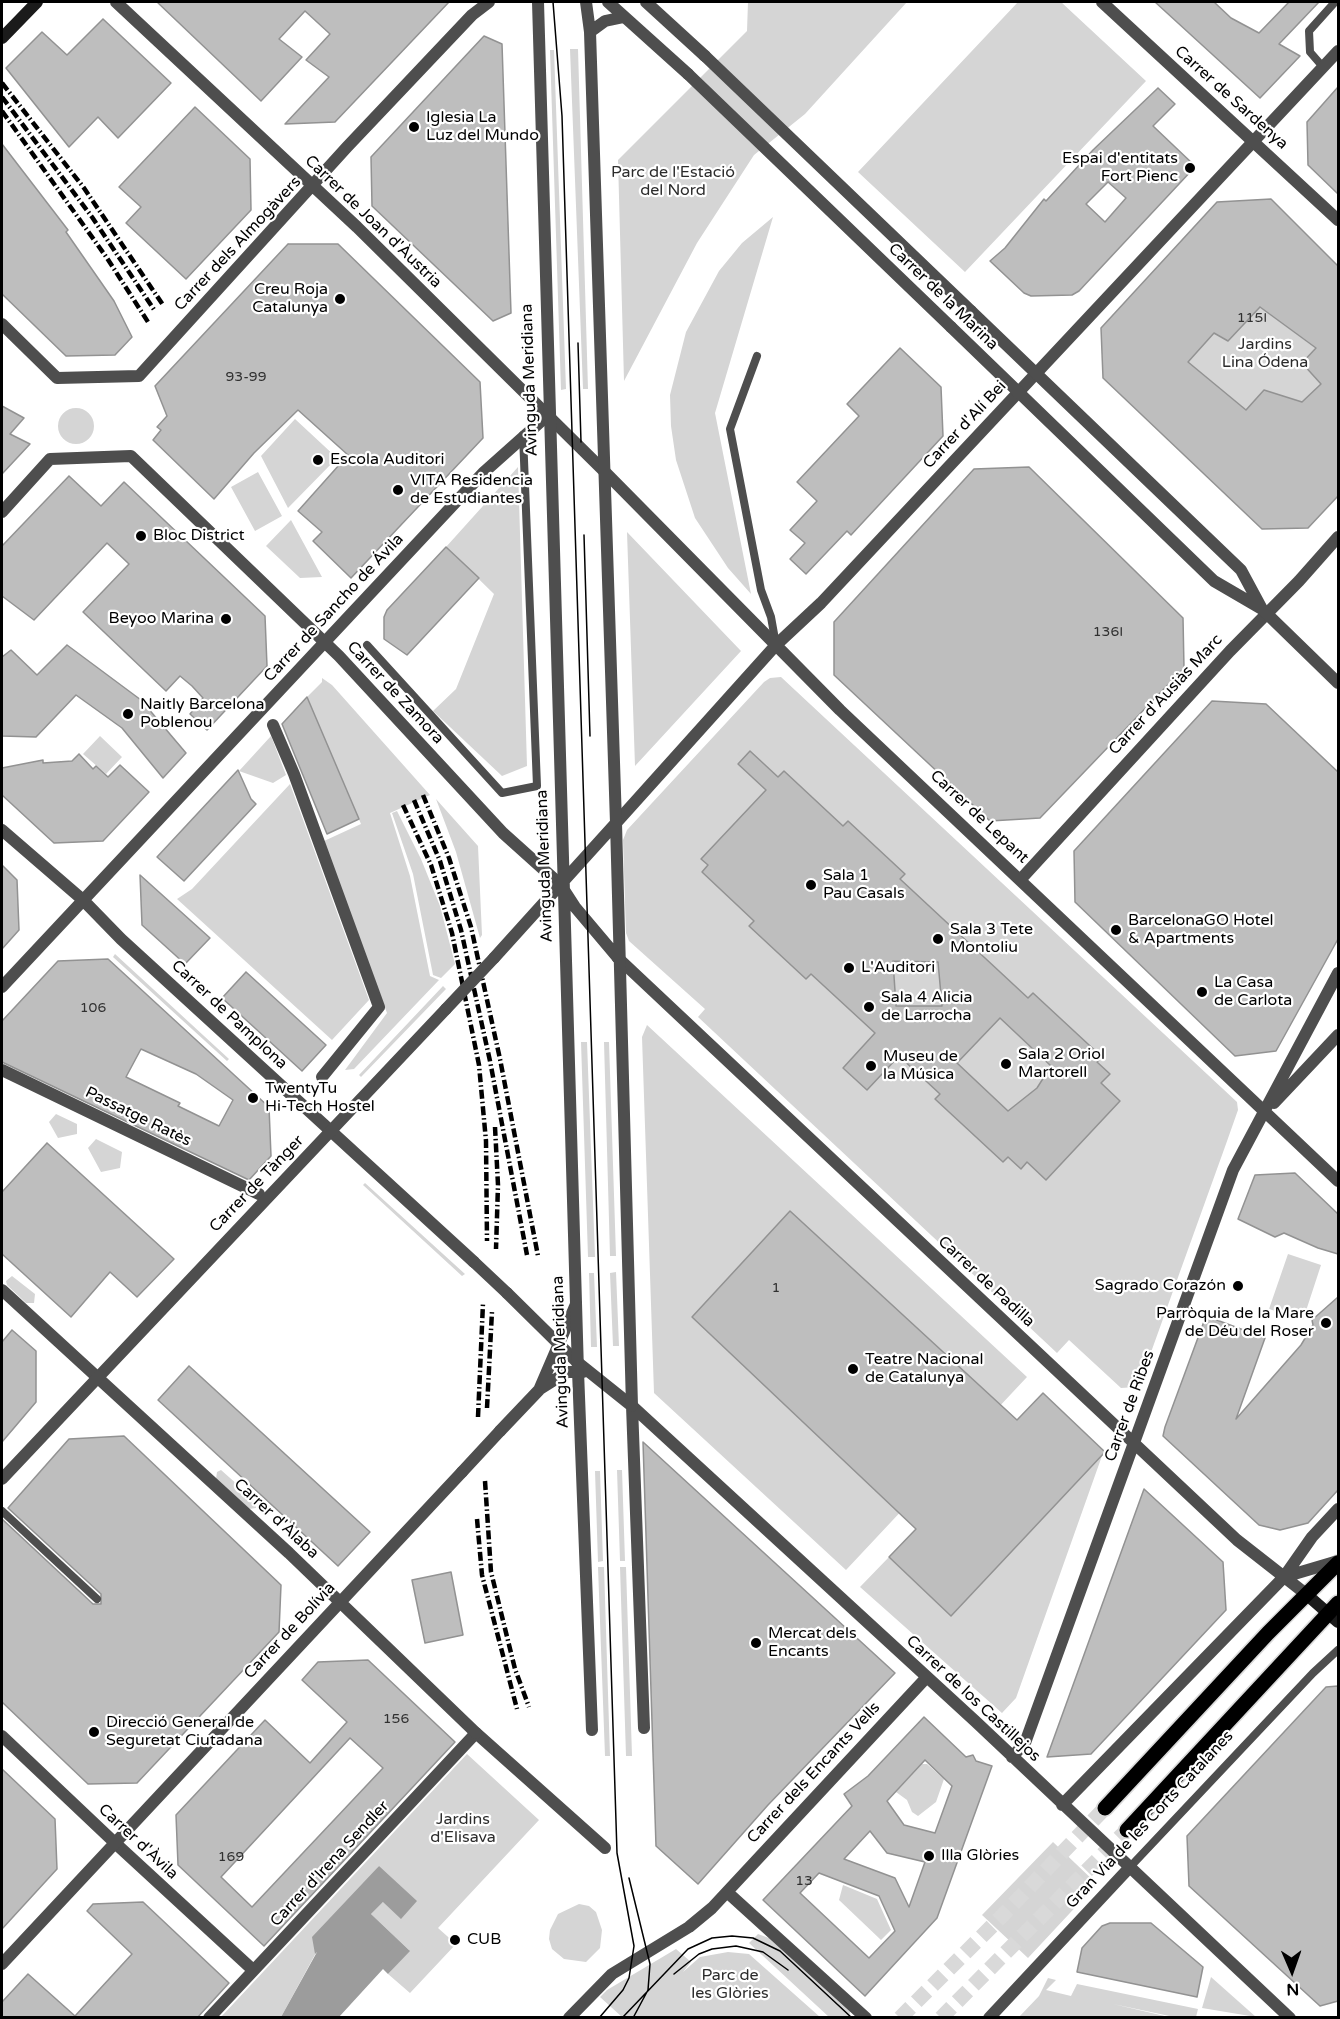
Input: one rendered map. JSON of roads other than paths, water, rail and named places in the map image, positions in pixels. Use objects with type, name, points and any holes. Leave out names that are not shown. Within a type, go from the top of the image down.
[{"type":"main road","points":[[2,38],[37,2]]},
{"type":"main road","points":[[1105,1808],[1338,1562]]},
{"type":"main road","name":"Carrer de Padilla","points":[[1306,1594],[1335,1613]]},
{"type":"main road","name":"Gran Via de les Corts Catalanes","points":[[1127,1830],[1335,1613]]},
{"type":"street","name":"Carrer de Joan d'Àustria","points":[[116,2],[313,186],[603,470]]},
{"type":"street","name":"Carrer dels Almogàvers","points":[[2,324],[57,378],[139,376],[472,15],[489,2]]},
{"type":"street","name":"Avinguda Meridiana","points":[[538,2],[562,886],[576,1304],[581,1369],[592,1730]]},
{"type":"street","points":[[586,2],[590,32],[644,1728]]},
{"type":"street","name":"Carrer de la Marina","points":[[608,2],[688,74],[1214,581],[1264,611],[1338,683]]},
{"type":"street","name":"Carrer de la Marina","points":[[646,2],[1240,570],[1264,611]]},
{"type":"street","name":"Carrer de Sardenya","points":[[1102,2],[1338,220]]},
{"type":"street","points":[[590,32],[605,21],[624,16]]},
{"type":"street","name":"Carrer d'Alí Bei","points":[[562,886],[776,645],[821,603],[1338,51]]},
{"type":"street","name":"Carrer de Sancho de Ávila","points":[[2,987],[483,473],[548,415]]},
{"type":"street","name":"Carrer de Zamora","points":[[2,512],[50,459],[131,456],[325,642],[503,833],[562,886],[575,907],[618,958]]},
{"type":"street","name":"Carrer de Lepant","points":[[603,470],[840,710],[1338,1181]]},
{"type":"street","name":"Carrer d'Ausiàs Marc","points":[[1021,879],[1264,611],[1338,537]]},
{"type":"street","points":[[273,725],[294,774],[379,1007],[322,1077]]},
{"type":"street","name":"Carrer de Pamplona","points":[[2,830],[83,900],[121,939],[474,1262],[559,1344],[581,1369],[632,1406]]},
{"type":"street","name":"Carrer de Tànger","points":[[2,1479],[562,886]]},
{"type":"street","name":"Carrer de Padilla","points":[[618,958],[1237,1540],[1306,1594]]},
{"type":"street","name":"Carrer de Ribes","points":[[1012,1757],[1025,1743],[1226,1188],[1338,974]]},
{"type":"street","points":[[1264,1112],[1338,1035]]},
{"type":"street","name":"Passatge Ratès","points":[[2,1070],[260,1194]]},
{"type":"street","name":"Carrer d'Àlaba","points":[[2,1290],[340,1602],[476,1733],[605,1848]]},
{"type":"street","name":"Carrer de Bolívia","points":[[2,1964],[539,1390],[576,1304]]},
{"type":"street","points":[[539,1390],[567,1372],[581,1369]]},
{"type":"street","name":"Carrer de los Castillejos","points":[[632,1406],[1290,2018]]},
{"type":"street","points":[[1062,1805],[1284,1577],[1312,1537],[1338,1509]]},
{"type":"street","points":[[1284,1577],[1338,1562]]},
{"type":"street","name":"Carrer dels Encants Vells","points":[[569,2018],[612,1974],[689,1927],[727,1892],[926,1678]]},
{"type":"street","name":"Carrer d'Irena Sendler","points":[[210,2018],[476,1733]]},
{"type":"street","name":"Carrer d'Àvila","points":[[2,1736],[253,1971]]},
{"type":"street","name":"Gran Via de les Corts Catalanes","points":[[989,2018],[1130,1867]]},
{"type":"street","points":[[727,1892],[866,2018]]},
{"type":"lane","points":[[1323,67],[1310,52],[1309,31],[1335,2]]},
{"type":"lane","points":[[757,356],[730,429],[761,590],[771,617],[776,645]]},
{"type":"lane","points":[[367,645],[502,793],[537,786],[523,435]]},
{"type":"lane","points":[[2,1511],[97,1599]]},
{"type":"lane","name":"Gran Via de les Corts Catalanes","points":[[1130,1867],[1313,1673],[1338,1650]]},
{"type":"tunnel","points":[[900,2018],[1105,1808]]},
{"type":"tunnel","points":[[941,2018],[1127,1830]]},
{"type":"tram line","points":[[553,2],[562,116],[617,1853],[634,1946],[629,1978],[623,1990],[599,2018]]},
{"type":"tram line","points":[[578,343],[581,442]]},
{"type":"tram line","points":[[584,535],[590,736]]},
{"type":"tram line","points":[[629,1878],[650,1964],[648,1990],[633,2018]]},
{"type":"tram line","points":[[622,2018],[688,1949],[712,1938],[732,1936],[753,1938],[780,1951],[852,2018]]},
{"type":"tram line","points":[[674,1974],[699,1954],[712,1949],[736,1946],[763,1952],[788,1970]]},
{"type":"railway","points":[[2,83],[84,188],[163,305]]},
{"type":"railway","points":[[2,97],[92,217],[155,311]]},
{"type":"railway","points":[[2,111],[107,258],[148,322]]},
{"type":"railway","points":[[423,795],[449,858],[471,927],[500,1059],[538,1256]]},
{"type":"railway","points":[[414,800],[440,861],[461,930],[490,1061],[527,1255]]},
{"type":"railway","points":[[403,805],[431,865],[452,933],[479,1065],[486,1141],[487,1241]]},
{"type":"railway","points":[[495,1127],[498,1185],[496,1249]]},
{"type":"railway","points":[[478,1417],[483,1303]]},
{"type":"railway","points":[[487,1408],[492,1311]]},
{"type":"railway","points":[[485,1481],[491,1572],[515,1669],[529,1707]]},
{"type":"railway","points":[[477,1519],[482,1575],[517,1709]]},
{"type":"place","name":"Iglesia La Luz del Mundo","points":[[414,127]]},
{"type":"place","name":"Espai d'entitats Fort Pienc","points":[[1190,168]]},
{"type":"place","name":"Creu Roja Catalunya","points":[[340,299]]},
{"type":"place","name":"Escola Auditori","points":[[318,460]]},
{"type":"place","name":"VITA Residencia de Estudiantes","points":[[398,490]]},
{"type":"place","name":"Bloc District","points":[[141,536]]},
{"type":"place","name":"Beyoo Marina","points":[[226,619]]},
{"type":"place","name":"Naitly Barcelona Poblenou","points":[[128,714]]},
{"type":"place","name":"Sala 1 Pau Casals","points":[[811,885]]},
{"type":"place","name":"BarcelonaGO Hotel & Apartments","points":[[1116,930]]},
{"type":"place","name":"Sala 3 Tete Montoliu","points":[[938,939]]},
{"type":"place","name":"L'Auditori","points":[[849,968]]},
{"type":"place","name":"La Casa de Carlota","points":[[1202,992]]},
{"type":"place","name":"Sala 4 Alicia de Larrocha","points":[[869,1007]]},
{"type":"place","name":"Sala 2 Oriol Martorell","points":[[1006,1064]]},
{"type":"place","name":"Museu de la Música","points":[[871,1066]]},
{"type":"place","name":"TwentyTu Hi-Tech Hostel","points":[[253,1098]]},
{"type":"place","name":"Sagrado Corazón","points":[[1238,1286]]},
{"type":"place","name":"Parròquia de la Mare de Déu del Roser","points":[[1326,1323]]},
{"type":"place","name":"Teatre Nacional de Catalunya","points":[[853,1369]]},
{"type":"place","name":"Mercat dels Encants","points":[[756,1643]]},
{"type":"place","name":"Direcció General de Seguretat Ciutadana","points":[[94,1732]]},
{"type":"place","name":"Illa Glòries","points":[[929,1856]]},
{"type":"place","name":"CUB","points":[[455,1940]]},
{"type":"park label","name":"Parc de l'Estació del Nord","points":[[673,182]]},
{"type":"park label","name":"Jardins Lina Ódena","points":[[1265,354]]},
{"type":"park label","name":"Jardins d'Elisava","points":[[463,1829]]},
{"type":"park label","name":"Parc de les Glòries","points":[[730,1985]]}]
